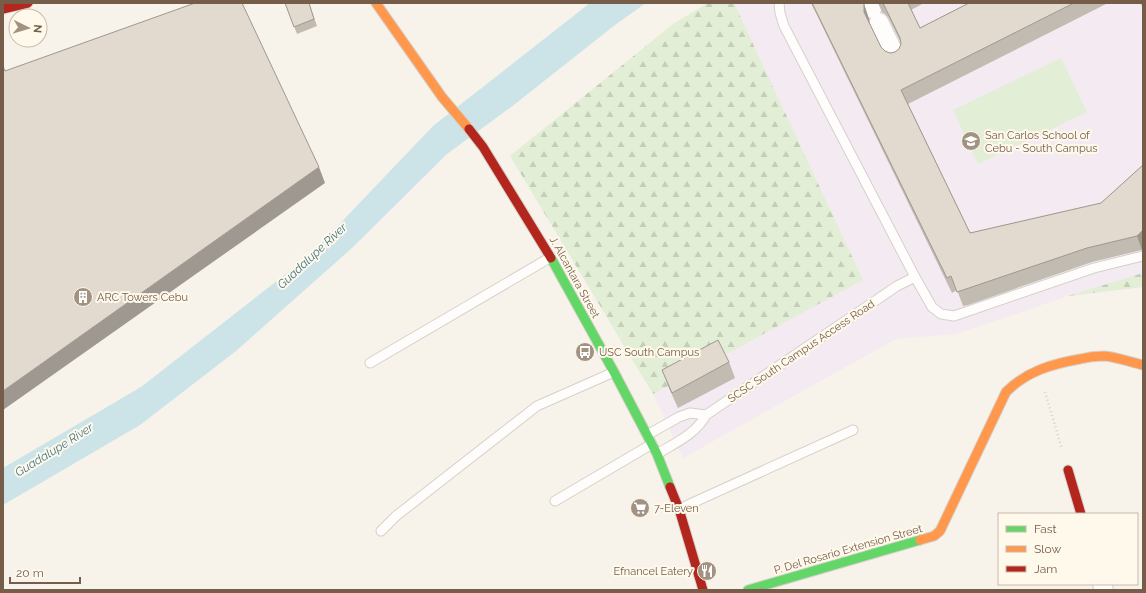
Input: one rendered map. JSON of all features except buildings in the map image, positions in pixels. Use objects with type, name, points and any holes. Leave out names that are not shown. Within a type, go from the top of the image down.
[{"type":"street","points":[[3,9],[28,3]]},
{"type":"street","points":[[3,16],[32,3]]},
{"type":"street","name":"J. Alcantara Street","points":[[376,3],[442,97],[483,147],[551,257],[657,454],[679,509],[703,590]]},
{"type":"street","points":[[873,11],[896,57]]},
{"type":"street","name":"P. Del Rosario Extension Street","points":[[748,590],[934,536],[940,531],[1006,392],[1012,386],[1038,369],[1063,361],[1098,356],[1118,358],[1143,364]]},
{"type":"street","points":[[1068,470],[1081,513]]},
{"type":"lane","points":[[779,3],[784,26],[915,277],[932,307],[941,314],[954,316],[1094,268],[1143,256]]},
{"type":"lane","points":[[370,363],[551,257]]},
{"type":"lane","name":"SCSC South Campus Access Road","points":[[657,454],[696,430],[706,415],[897,286],[915,277]]},
{"type":"lane","points":[[382,531],[396,516],[537,406],[614,372]]},
{"type":"lane","points":[[648,435],[679,417],[690,413],[706,415]]},
{"type":"lane","points":[[679,509],[853,430]]},
{"type":"lane","points":[[555,500],[652,444]]},
{"type":"path","points":[[1038,369],[1068,470]]},
{"type":"shaded area","name":"San Carlos School of Cebu - South Campus","points":[[734,3],[1143,3],[1143,287],[1068,296],[956,334],[896,339],[683,458],[653,394],[863,280]]},
{"type":"green space","points":[[708,3],[734,3],[863,280],[653,394],[510,156],[673,24]]},
{"type":"green space","points":[[1061,58],[1087,112],[978,164],[953,110]]},
{"type":"green space","points":[[1143,273],[1143,287],[1068,296]]},
{"type":"water","name":"Guadalupe River","points":[[590,3],[646,3],[615,25],[515,104],[447,154],[352,248],[236,351],[140,425],[3,505],[3,468],[141,387],[310,255],[433,126]]},
{"type":"traffic: fast","points":[[551,258],[657,454],[670,487]]},
{"type":"traffic: fast","points":[[748,590],[920,540]]},
{"type":"traffic: slow","points":[[376,3],[442,97],[469,129]]},
{"type":"traffic: slow","points":[[920,540],[934,536],[940,531],[1006,392],[1014,385],[1031,374],[1050,366],[1089,357],[1101,356],[1119,358],[1143,365]]},
{"type":"traffic: jam","points":[[3,9],[28,3]]},
{"type":"traffic: jam","points":[[469,129],[483,147],[551,258]]},
{"type":"traffic: jam","points":[[1068,470],[1081,513]]},
{"type":"traffic: jam","points":[[670,487],[679,509],[703,590]]},
{"type":"place","name":"San Carlos School of Cebu - South Campus","points":[[971,141]]},
{"type":"place","name":"ARC Towers Cebu","points":[[83,297]]},
{"type":"place","name":"USC South Campus","points":[[585,352]]},
{"type":"place","name":"7-Eleven","points":[[640,508]]},
{"type":"place","name":"Efnancel Eatery","points":[[707,571]]}]
